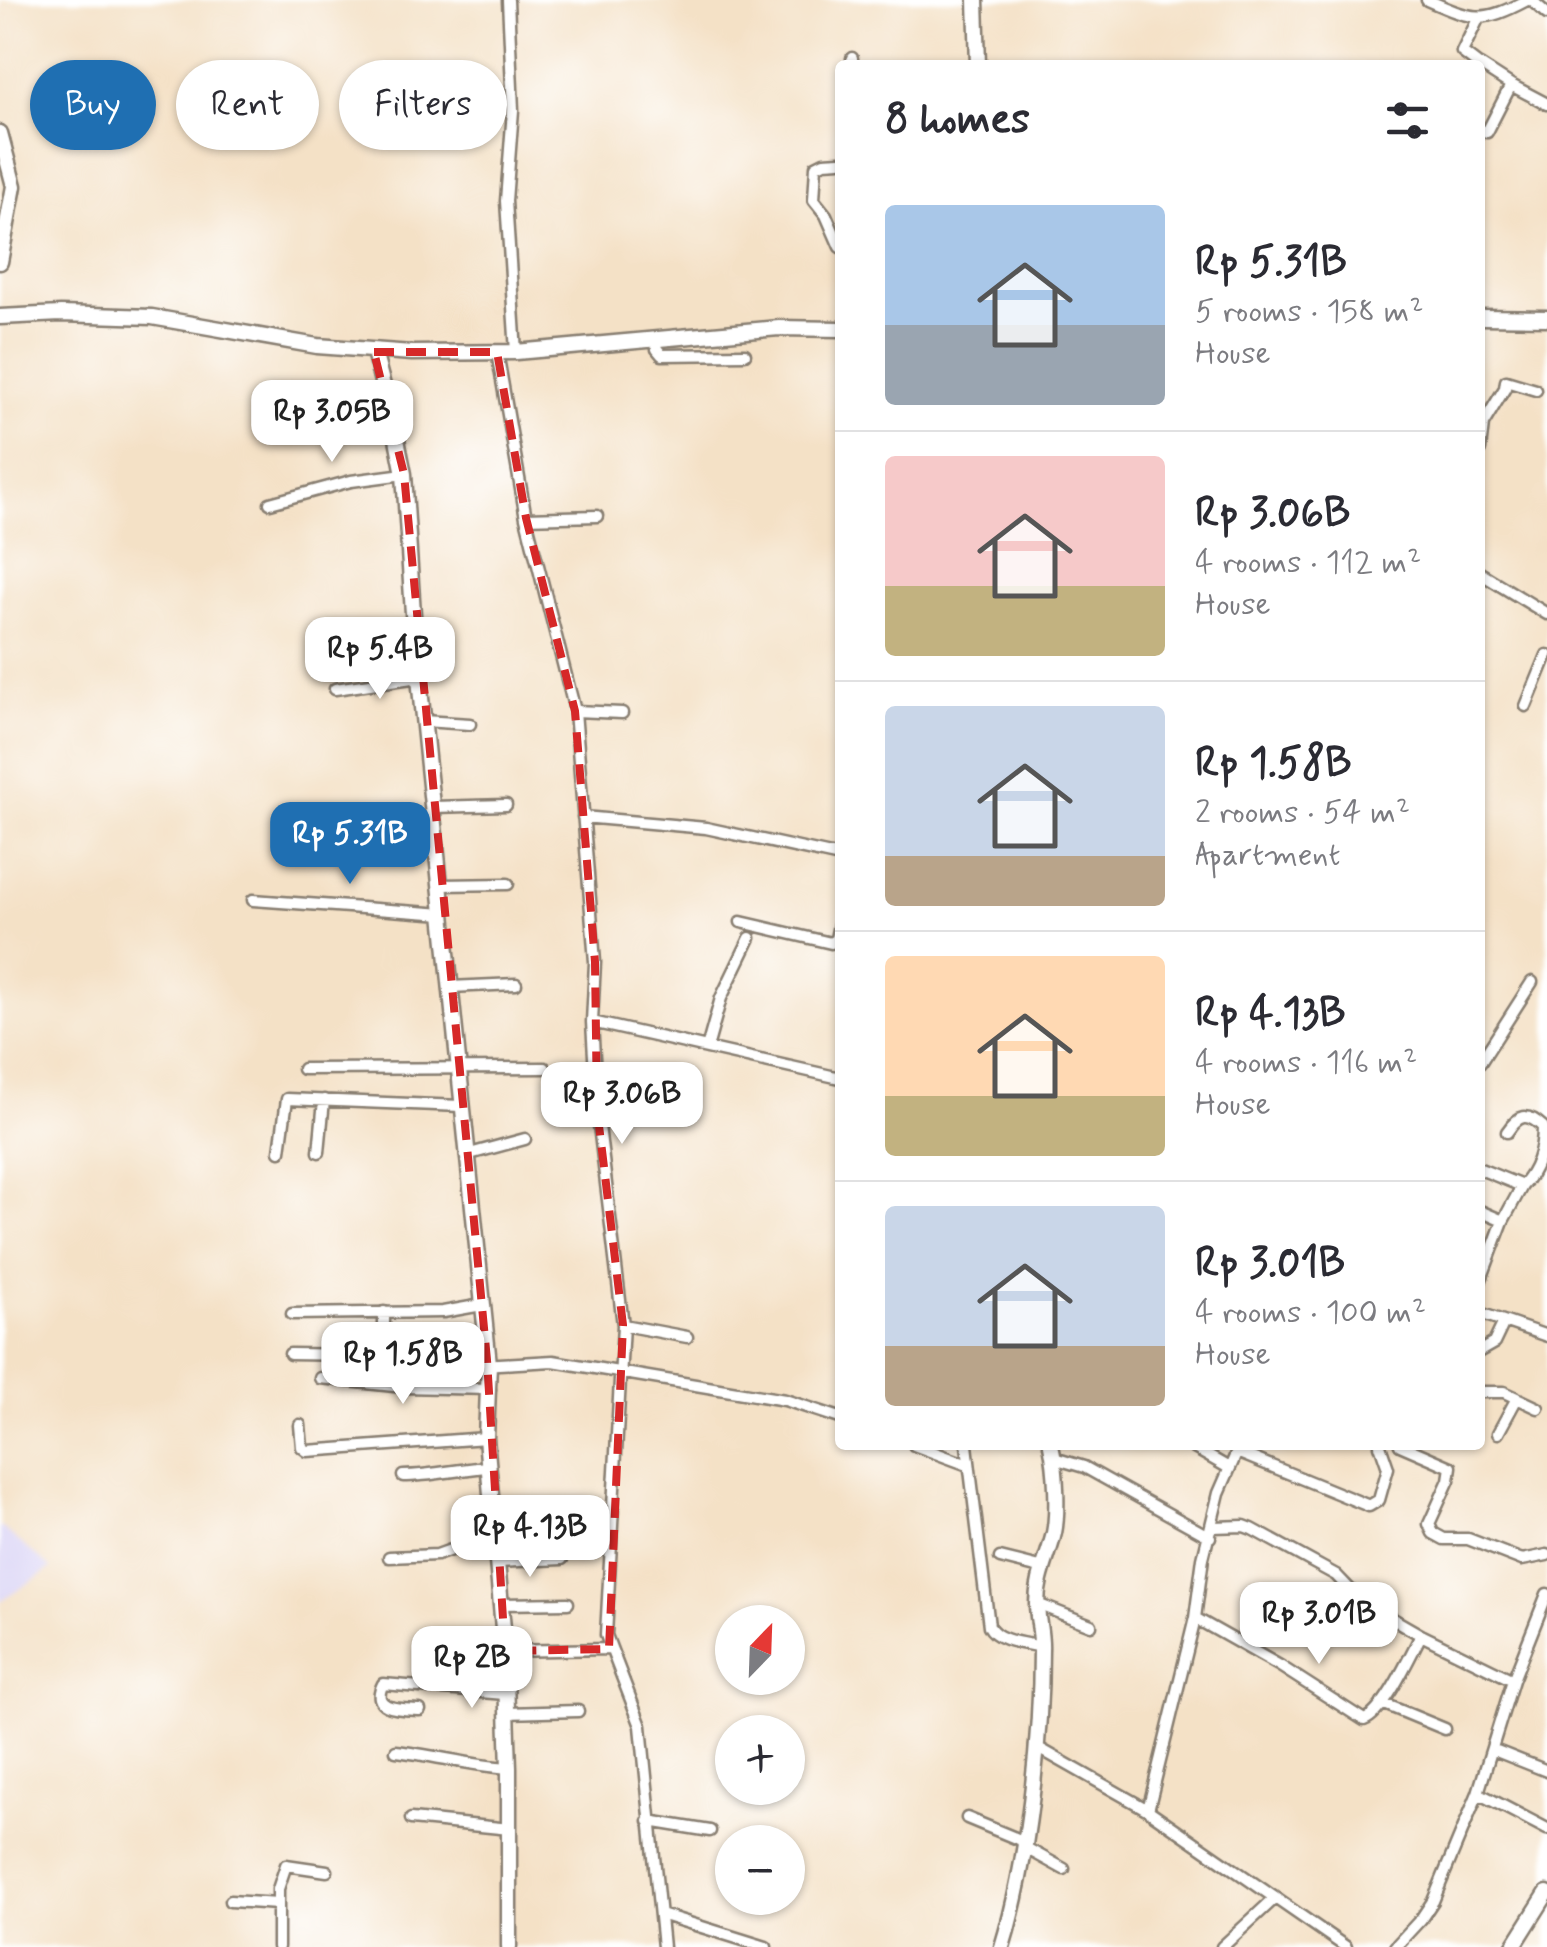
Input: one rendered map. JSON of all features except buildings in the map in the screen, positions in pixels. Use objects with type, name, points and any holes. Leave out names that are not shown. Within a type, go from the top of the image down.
[{"type":"street","points":[[508,0],[513,110],[506,201],[516,352]]},
{"type":"street","points":[[976,0],[978,60]]},
{"type":"street","points":[[1427,0],[1459,14],[1480,17],[1496,16],[1529,0],[1547,14]]},
{"type":"street","points":[[1473,60],[1462,52],[1480,17]]},
{"type":"street","points":[[1485,68],[1547,104]]},
{"type":"street","points":[[1485,131],[1511,85]]},
{"type":"street","points":[[0,133],[14,186],[0,262]]},
{"type":"street","points":[[835,161],[816,166],[814,200],[835,235]]},
{"type":"street","points":[[0,317],[152,317],[374,352],[516,352],[779,328],[835,328]]},
{"type":"street","points":[[1485,317],[1547,318]]},
{"type":"street","points":[[656,340],[662,355],[745,354]]},
{"type":"street","points":[[374,352],[404,474],[414,630],[489,1364],[486,1438],[501,1604],[509,1768],[509,1947]]},
{"type":"street","points":[[496,352],[526,518],[575,711],[595,962],[592,1022],[597,1109],[623,1325],[606,1634],[642,1726],[663,1947]]},
{"type":"street","points":[[1485,421],[1506,381],[1536,390]]},
{"type":"street","points":[[270,503],[351,481],[404,474]]},
{"type":"street","points":[[526,518],[597,516]]},
{"type":"street","points":[[1485,576],[1547,614]]},
{"type":"street","points":[[318,642],[414,630]]},
{"type":"street","points":[[1526,706],[1547,656]]},
{"type":"street","points":[[335,689],[419,677]]},
{"type":"street","points":[[575,711],[622,713]]},
{"type":"street","points":[[424,721],[470,724]]},
{"type":"street","points":[[432,807],[506,804]]},
{"type":"street","points":[[582,817],[706,828],[835,856]]},
{"type":"street","points":[[332,829],[434,826]]},
{"type":"street","points":[[442,885],[508,884]]},
{"type":"street","points":[[253,900],[444,914]]},
{"type":"street","points":[[741,922],[831,944],[835,939]]},
{"type":"street","points":[[707,1048],[721,998],[750,938]]},
{"type":"street","points":[[1485,1055],[1532,982]]},
{"type":"street","points":[[450,986],[516,984]]},
{"type":"street","points":[[592,1022],[835,1077]]},
{"type":"street","points":[[303,1069],[545,1068]]},
{"type":"street","points":[[280,1152],[287,1099],[461,1106]]},
{"type":"street","points":[[319,1152],[324,1100]]},
{"type":"street","points":[[1485,1255],[1530,1177],[1542,1148],[1544,1127],[1525,1115],[1519,1116],[1507,1132]]},
{"type":"street","points":[[466,1155],[525,1140]]},
{"type":"street","points":[[1485,1171],[1522,1186]]},
{"type":"street","points":[[1485,1213],[1503,1221]]},
{"type":"street","points":[[292,1314],[443,1312],[482,1305]]},
{"type":"street","points":[[384,1312],[384,1336]]},
{"type":"street","points":[[1485,1315],[1547,1336]]},
{"type":"street","points":[[1485,1349],[1494,1343],[1504,1322]]},
{"type":"street","points":[[623,1325],[687,1337]]},
{"type":"street","points":[[290,1354],[425,1356],[464,1366],[553,1361],[785,1400],[835,1416]]},
{"type":"street","points":[[320,1378],[392,1387],[490,1388]]},
{"type":"street","points":[[1485,1392],[1504,1392],[1538,1408]]},
{"type":"street","points":[[1498,1433],[1517,1398]]},
{"type":"street","points":[[300,1426],[302,1447],[307,1451],[486,1438]]},
{"type":"street","points":[[928,1450],[968,1465]]},
{"type":"street","points":[[968,1450],[992,1632],[1042,1647]]},
{"type":"street","points":[[1197,1450],[1229,1468]]},
{"type":"street","points":[[1148,1810],[1195,1618],[1203,1558],[1219,1494],[1238,1450]]},
{"type":"street","points":[[1241,1450],[1369,1506],[1379,1500],[1388,1468],[1382,1450]]},
{"type":"street","points":[[1411,1450],[1451,1468],[1429,1524],[1433,1533],[1444,1539],[1468,1539],[1522,1560],[1547,1555]]},
{"type":"street","points":[[1002,1947],[1024,1844],[1035,1746],[1042,1647],[1036,1604],[1040,1568],[1054,1534],[1053,1451],[1212,1532],[1252,1528],[1336,1576],[1360,1600],[1420,1635],[1512,1680]]},
{"type":"street","points":[[403,1476],[434,1476],[452,1469],[488,1467]]},
{"type":"street","points":[[389,1556],[437,1555],[462,1546],[496,1544]]},
{"type":"street","points":[[497,1562],[562,1558]]},
{"type":"street","points":[[1000,1558],[1040,1568]]},
{"type":"street","points":[[1395,1947],[1433,1901],[1494,1750],[1512,1680],[1547,1594]]},
{"type":"street","points":[[501,1604],[568,1603]]},
{"type":"street","points":[[1036,1604],[1090,1625]]},
{"type":"street","points":[[1195,1618],[1364,1720],[1372,1717],[1382,1703],[1420,1635]]},
{"type":"street","points":[[504,1651],[609,1649]]},
{"type":"street","points":[[420,1710],[388,1708],[380,1701],[383,1684],[506,1694]]},
{"type":"street","points":[[1382,1703],[1444,1729]]},
{"type":"street","points":[[506,1712],[578,1711]]},
{"type":"street","points":[[1035,1746],[1148,1810],[1346,1947]]},
{"type":"street","points":[[1494,1750],[1547,1771]]},
{"type":"street","points":[[396,1751],[509,1768]]},
{"type":"street","points":[[1478,1793],[1547,1828]]},
{"type":"street","points":[[967,1818],[1024,1844],[1064,1870]]},
{"type":"street","points":[[411,1819],[510,1829]]},
{"type":"street","points":[[650,1821],[710,1831]]},
{"type":"street","points":[[278,1947],[279,1876],[286,1865],[326,1871]]},
{"type":"street","points":[[1513,1947],[1547,1894]]},
{"type":"street","points":[[1222,1947],[1275,1898]]},
{"type":"street","points":[[230,1901],[278,1904]]},
{"type":"street","points":[[660,1914],[766,1947]]},
{"type":"highlighted area","points":[[374,352],[497,352],[526,518],[575,711],[595,962],[597,1109],[623,1325],[609,1649],[505,1651],[487,1360],[404,474]]},
{"type":"shaded area","points":[[0,1526],[51,1568],[0,1602]]}]
